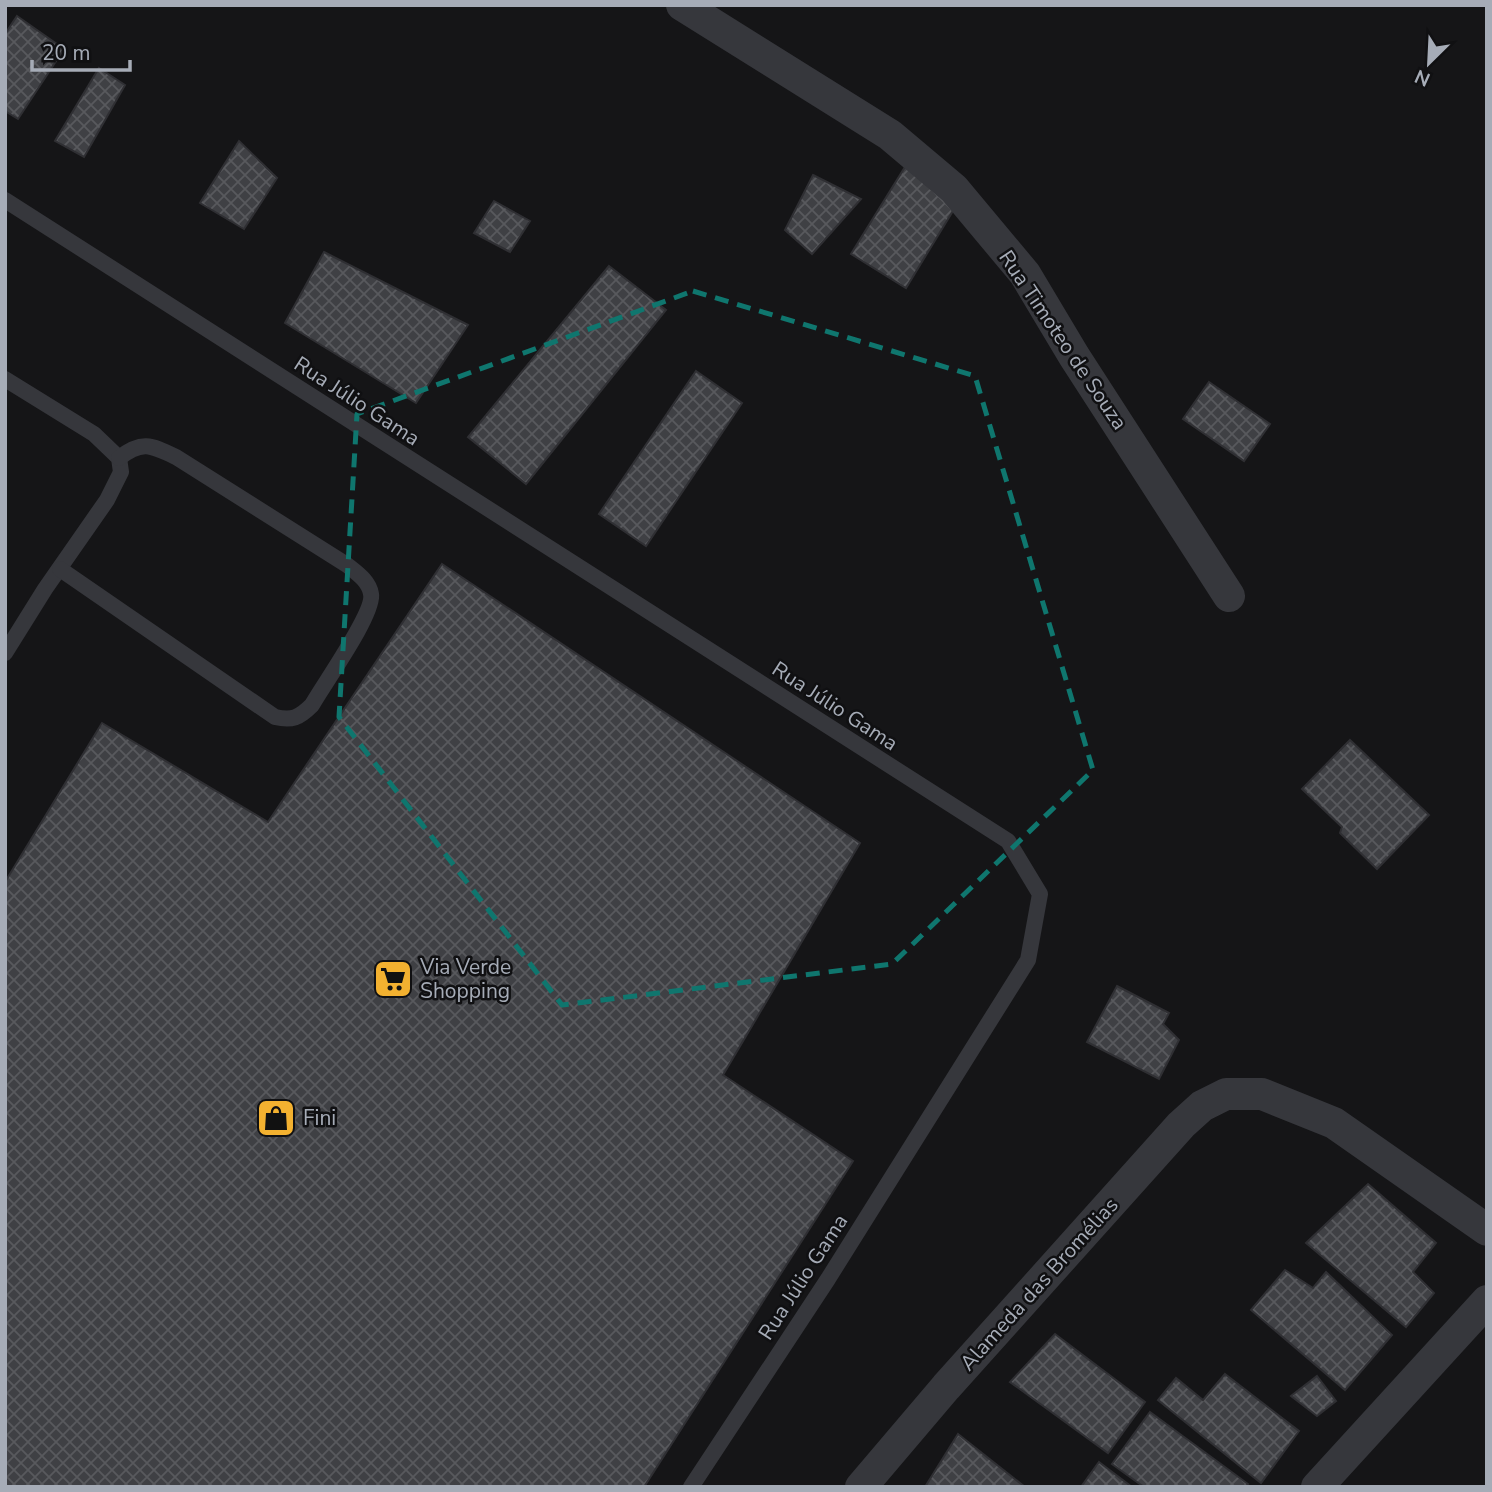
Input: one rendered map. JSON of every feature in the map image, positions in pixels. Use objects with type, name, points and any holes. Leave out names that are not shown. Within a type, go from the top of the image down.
[{"type":"street","name":"Rua Timoteo de Souza","points":[[682,5],[890,135],[954,189],[1025,274],[1074,356],[1229,596]]},
{"type":"street","name":"Alameda das Bromélias","points":[[861,1487],[946,1387],[1181,1125],[1202,1106],[1226,1094],[1262,1094],[1334,1124],[1487,1230]]},
{"type":"street","points":[[1317,1487],[1487,1301]]},
{"type":"lane","name":"Rua Júlio Gama","points":[[5,200],[1008,841],[1040,894],[1028,960],[828,1279],[691,1487]]},
{"type":"lane","points":[[5,379],[94,434],[119,458],[121,472],[5,653]]},
{"type":"lane","points":[[60,569],[275,717],[291,720],[302,715],[312,705],[366,616],[372,594],[367,583],[347,565],[176,457],[159,449],[138,446],[119,458]]},
{"type":"highlighted area","points":[[693,291],[975,376],[1093,770],[892,964],[562,1005],[339,717],[357,414]]},
{"type":"building","points":[[17,16],[64,49],[18,119],[5,111],[5,34]]},
{"type":"building","points":[[99,68],[125,85],[84,157],[55,141]]},
{"type":"building","points":[[239,141],[277,178],[244,229],[200,203]]},
{"type":"building","points":[[905,167],[959,201],[906,288],[851,254]]},
{"type":"building","points":[[813,175],[861,199],[812,254],[785,230]]},
{"type":"building","points":[[494,201],[530,221],[510,252],[474,233]]},
{"type":"building","points":[[324,252],[468,325],[416,403],[285,323]]},
{"type":"building","points":[[609,266],[666,310],[526,484],[468,437]]},
{"type":"building","points":[[696,371],[742,403],[646,546],[599,514]]},
{"type":"building","points":[[1209,382],[1270,424],[1244,461],[1183,419]]},
{"type":"building","name":"Via Verde Shopping","points":[[442,564],[860,843],[723,1075],[853,1161],[644,1487],[5,1487],[5,882],[102,723],[268,822]]},
{"type":"building","points":[[1350,740],[1429,815],[1377,869],[1340,833],[1342,827],[1302,789]]},
{"type":"building","points":[[1117,986],[1169,1013],[1163,1024],[1179,1040],[1159,1079],[1087,1042]]},
{"type":"building","points":[[1368,1184],[1436,1243],[1413,1272],[1434,1293],[1406,1327],[1306,1243]]},
{"type":"building","points":[[1285,1270],[1313,1288],[1326,1272],[1392,1335],[1345,1390],[1251,1310]]},
{"type":"building","points":[[1055,1334],[1145,1402],[1108,1453],[1010,1382]]},
{"type":"building","points":[[1225,1374],[1299,1431],[1261,1483],[1158,1400],[1176,1378],[1203,1400]]},
{"type":"building","points":[[1317,1376],[1336,1401],[1317,1416],[1291,1396]]},
{"type":"building","points":[[1150,1412],[1248,1484],[1245,1487],[1144,1487],[1112,1464]]},
{"type":"building","points":[[958,1434],[1025,1487],[925,1487]]},
{"type":"building","points":[[1099,1462],[1132,1487],[1081,1487]]},
{"type":"place","name":"Via Verde Shopping","points":[[393,979]]},
{"type":"place","name":"Fini","points":[[276,1118]]}]
